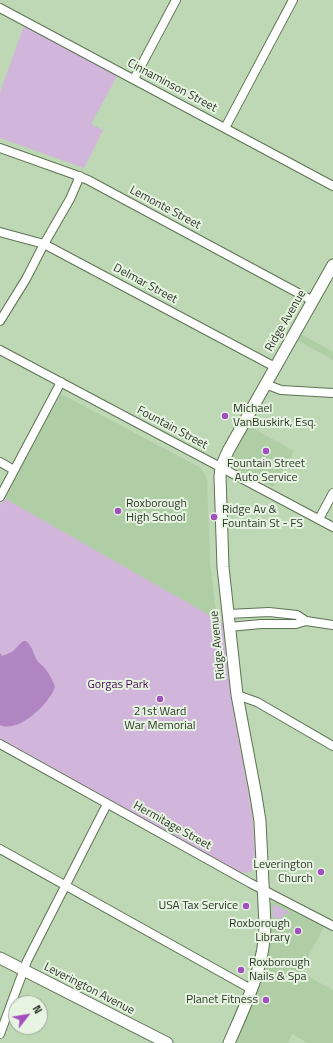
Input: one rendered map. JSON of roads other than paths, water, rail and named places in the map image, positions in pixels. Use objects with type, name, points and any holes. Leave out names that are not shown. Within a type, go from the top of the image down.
[{"type":"main road","name":"Ridge Avenue","points":[[229,1043],[258,968],[264,938],[263,890],[258,808],[237,695],[222,556],[220,489],[221,467],[228,451],[333,264]]},
{"type":"main road","name":"Leverington Avenue","points":[[0,958],[167,1043]]},
{"type":"street","points":[[134,79],[176,0]]},
{"type":"street","points":[[225,128],[293,0]]},
{"type":"street","name":"Cinnaminson Street","points":[[0,8],[333,186]]},
{"type":"street","name":"Lemonte Street","points":[[0,148],[80,176],[313,300]]},
{"type":"street","points":[[0,321],[14,296],[26,279],[70,199],[80,176]]},
{"type":"street","name":"Delmar Street","points":[[0,232],[44,244],[275,367]]},
{"type":"street","name":"Fountain Street","points":[[0,350],[333,527]]},
{"type":"street","points":[[0,496],[61,382]]},
{"type":"street","points":[[265,384],[281,390],[333,393]]},
{"type":"street","points":[[0,462],[14,470]]},
{"type":"street","points":[[319,519],[333,493]]},
{"type":"street","points":[[228,614],[269,612],[296,615],[306,621],[333,625]]},
{"type":"street","points":[[229,627],[261,624],[296,624],[306,621]]},
{"type":"street","points":[[237,695],[257,702],[333,746]]},
{"type":"street","name":"Hermitage Street","points":[[0,744],[263,890],[333,926]]},
{"type":"street","points":[[0,1034],[23,970],[108,804]]},
{"type":"street","points":[[0,850],[251,989]]},
{"type":"place","name":"Michael VanBuskirk, Esq.","points":[[225,416]]},
{"type":"place","name":"Fountain Street Auto Service","points":[[266,451]]},
{"type":"place","name":"Roxborough High School","points":[[118,511]]},
{"type":"place","name":"Ridge Av & Fountain St - FS","points":[[214,517]]},
{"type":"place","name":"21st Ward War Memorial","points":[[160,699]]},
{"type":"place","name":"Leverington Church","points":[[321,872]]},
{"type":"place","name":"USA Tax Service","points":[[246,906]]},
{"type":"place","name":"Roxborough Library","points":[[298,931]]},
{"type":"place","name":"Roxborough Nails & Spa","points":[[241,970]]},
{"type":"place","name":"Planet Fitness","points":[[266,1000]]},
{"type":"park label","name":"Gorgas Park","points":[[118,685]]}]
